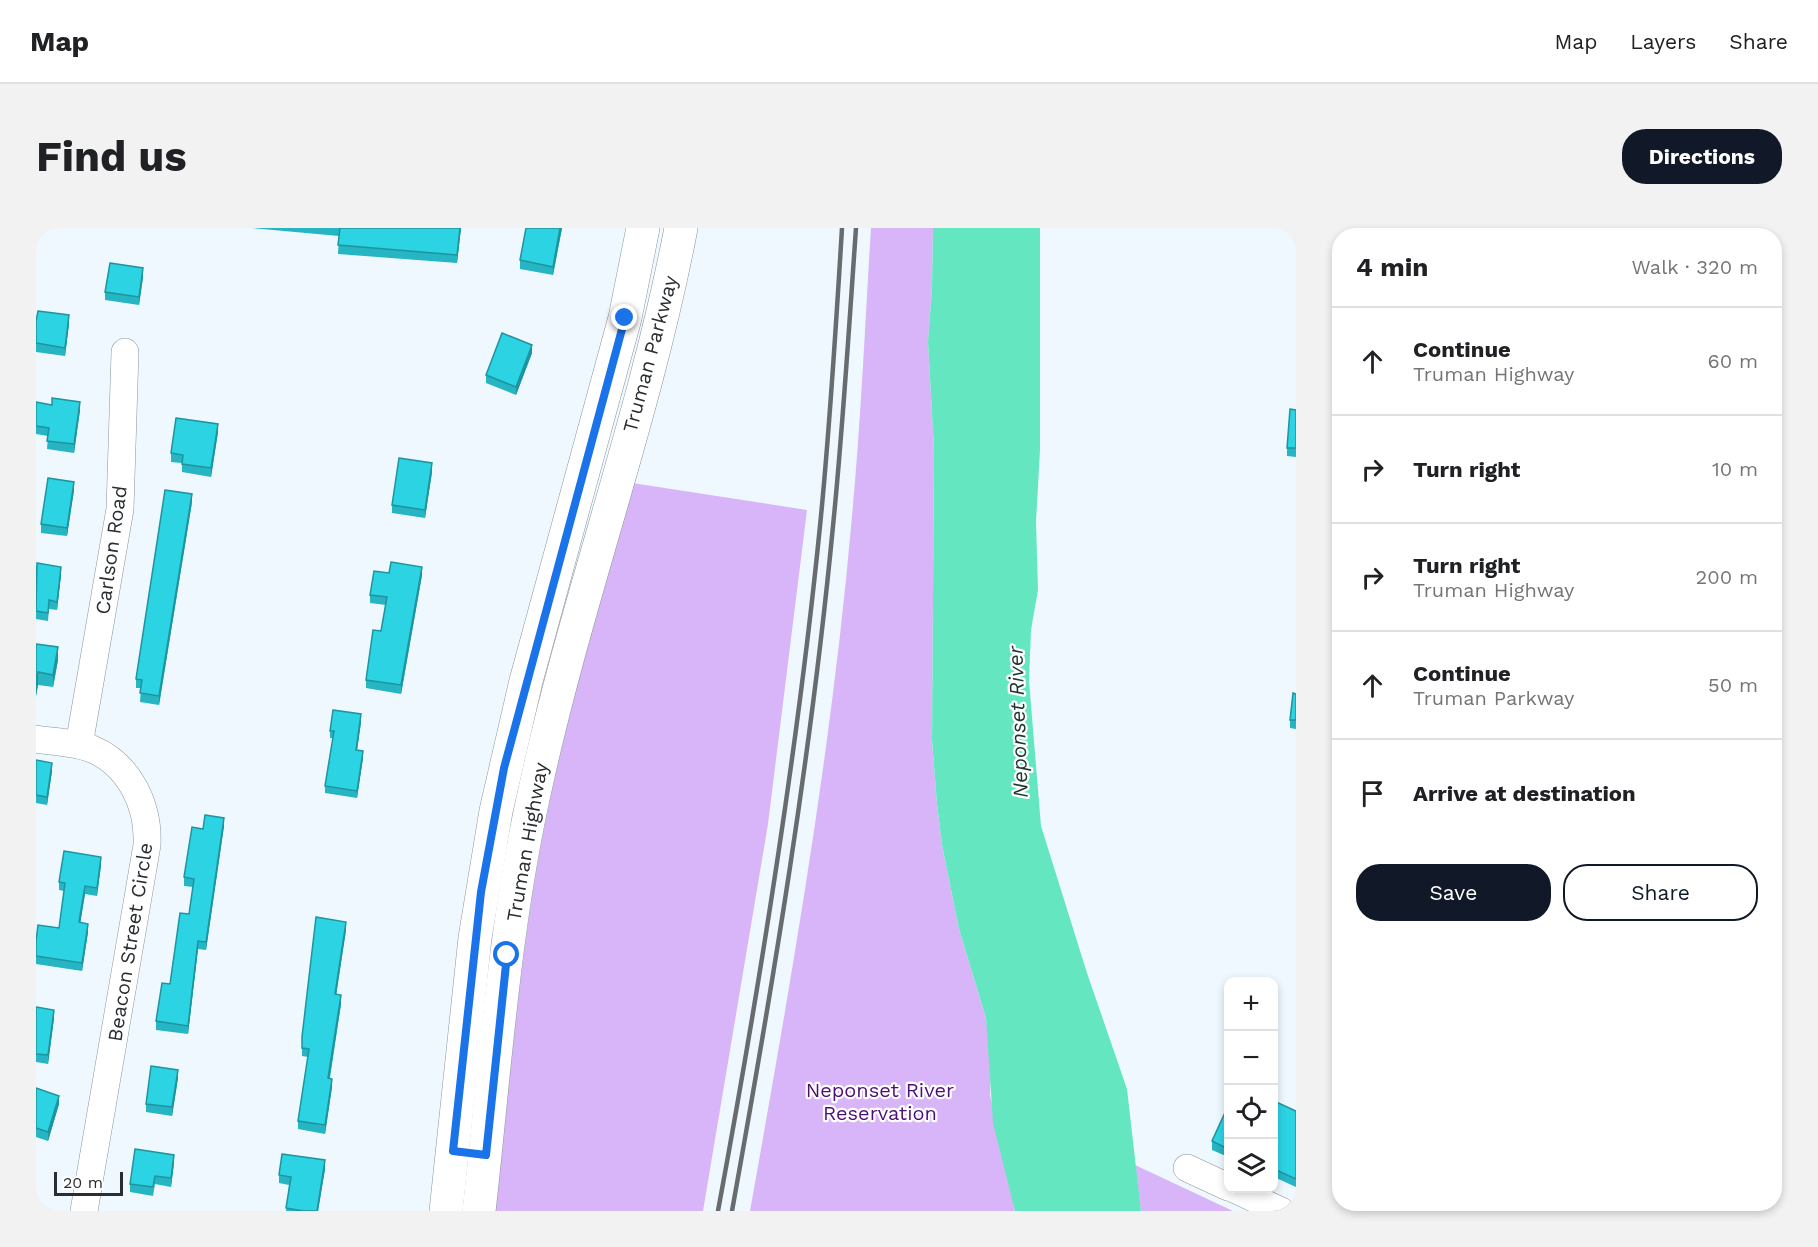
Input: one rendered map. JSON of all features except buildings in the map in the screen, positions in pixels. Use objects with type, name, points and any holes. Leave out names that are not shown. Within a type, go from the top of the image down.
[{"type":"main road","name":"Truman Parkway","points":[[582,475],[625,318],[643,228]]},
{"type":"main road","name":"Truman Parkway","points":[[616,480],[664,305],[681,228]]},
{"type":"main road","name":"Truman Highway","points":[[446,1211],[475,938],[496,811],[526,681],[582,475]]},
{"type":"main road","name":"Truman Highway","points":[[479,1211],[509,944],[526,832],[554,706],[616,480]]},
{"type":"main road","points":[[453,1151],[486,1155]]},
{"type":"street","name":"Carlson Road","points":[[79,745],[120,509],[125,352]]},
{"type":"street","name":"Beacon Street Circle","points":[[36,739],[79,745],[101,754],[126,776],[143,804],[148,832],[84,1211]]},
{"type":"street","points":[[1187,1168],[1224,1185]]},
{"type":"street","points":[[1241,1193],[1281,1211]]},
{"type":"green space","name":"Neponset River Reservation","points":[[871,228],[933,228],[928,342],[934,449],[932,740],[937,804],[942,845],[959,929],[986,1018],[991,1060],[990,1095],[1015,1211],[750,1211],[809,865],[844,603],[855,480]]},
{"type":"green space","points":[[632,483],[807,510],[768,824],[703,1211],[495,1211],[521,975],[543,834],[573,701]]},
{"type":"green space","points":[[1135,1165],[1233,1211],[1141,1211]]},
{"type":"water","name":"Neponset River","points":[[933,228],[1040,228],[1040,450],[1036,522],[1038,590],[1031,630],[1029,681],[1041,826],[1087,973],[1127,1089],[1141,1211],[1015,1211],[993,1123],[986,1018],[959,929],[942,845],[932,740],[934,449],[928,342]]},
{"type":"railway","points":[[718,1211],[763,955],[789,784],[811,612],[824,489],[842,228]]},
{"type":"railway","points":[[732,1211],[790,870],[814,698],[837,489],[856,228]]},
{"type":"route","points":[[507,955],[486,1155],[453,1151],[481,892],[504,768],[625,318]]}]
